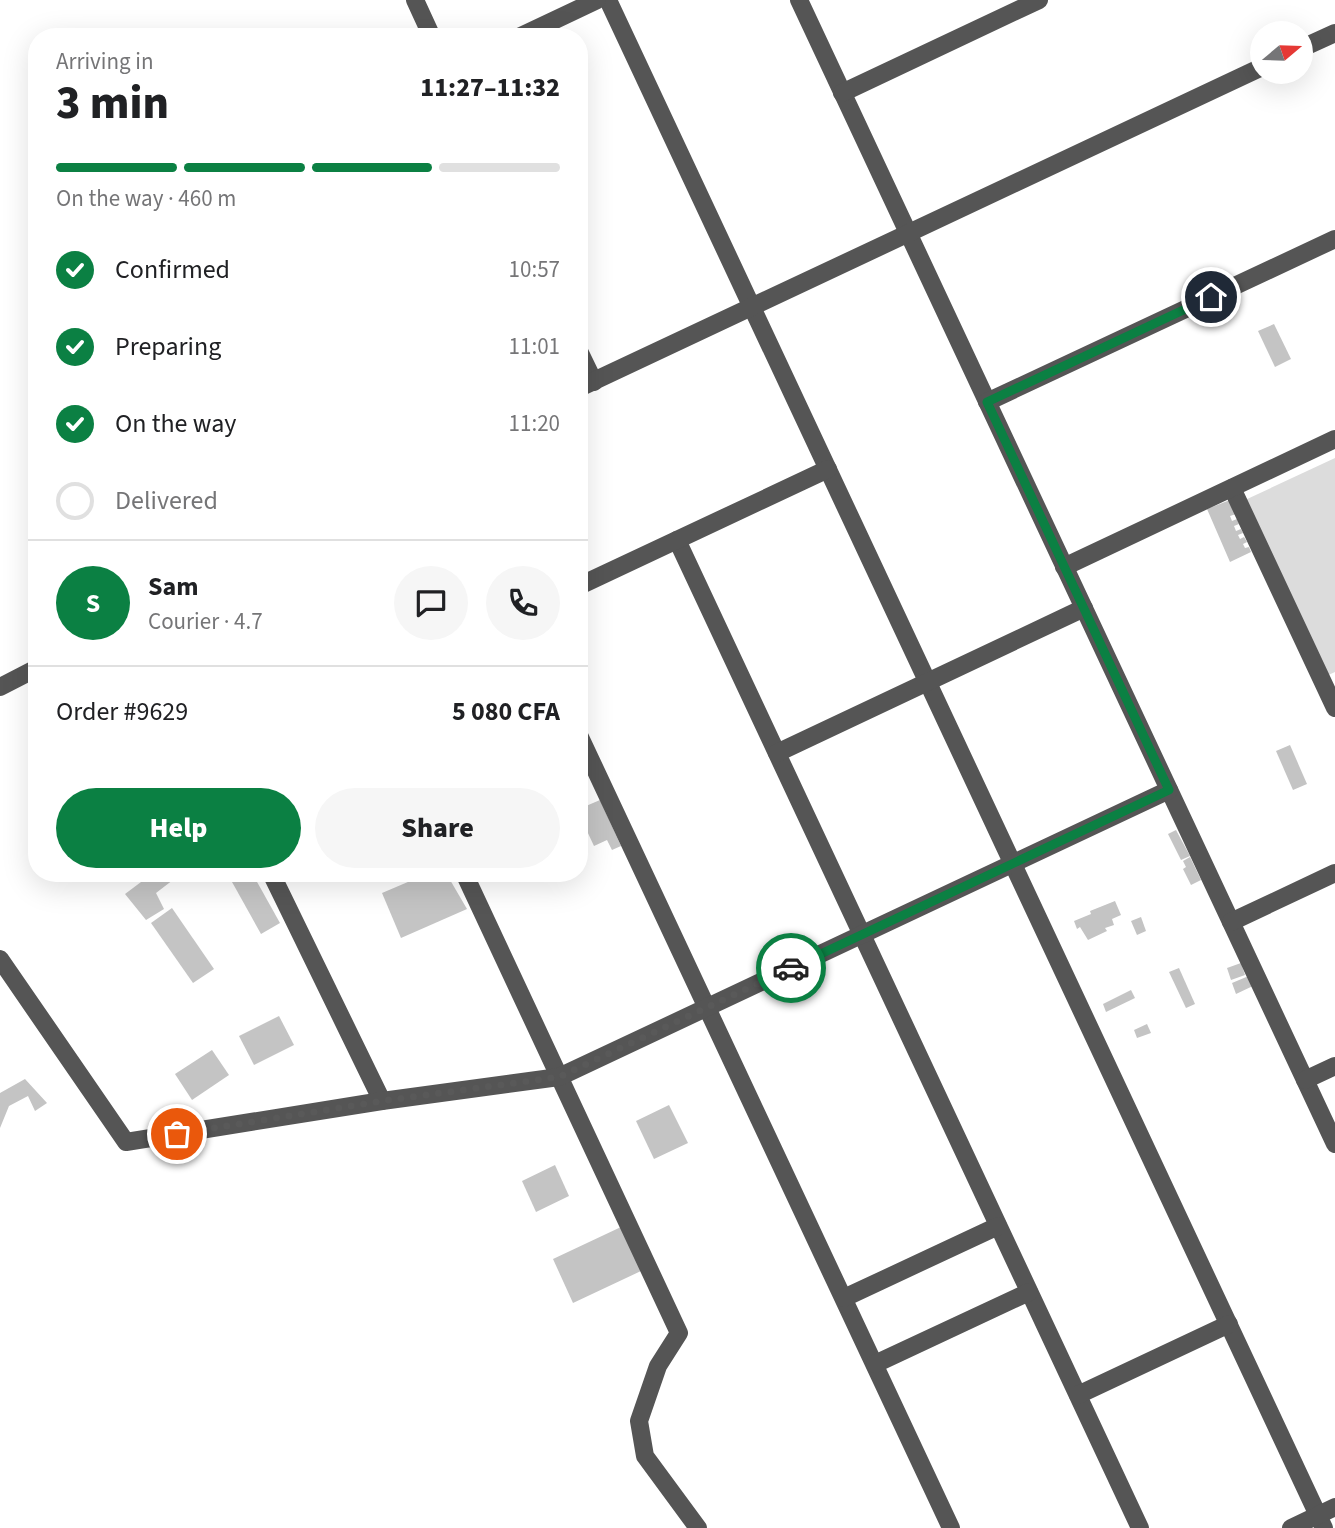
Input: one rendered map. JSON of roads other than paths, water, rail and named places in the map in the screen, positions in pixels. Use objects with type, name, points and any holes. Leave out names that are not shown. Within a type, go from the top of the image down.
[{"type":"street","points":[[415,0],[428,28]]},
{"type":"street","points":[[538,28],[597,0]]},
{"type":"street","points":[[608,0],[1321,1521]]},
{"type":"street","points":[[799,0],[1335,1144]]},
{"type":"street","points":[[842,93],[1039,0]]},
{"type":"street","points":[[1313,43],[1335,33]]},
{"type":"street","points":[[588,384],[1250,73]]},
{"type":"street","points":[[987,402],[1335,239]]},
{"type":"street","points":[[1064,567],[1335,439]]},
{"type":"street","points":[[588,582],[828,469]]},
{"type":"street","points":[[1232,488],[1329,681],[1335,708]]},
{"type":"street","points":[[677,540],[1140,1528]]},
{"type":"street","points":[[777,753],[1084,608]]},
{"type":"street","points":[[0,687],[28,672]]},
{"type":"street","points":[[588,753],[951,1528]]},
{"type":"street","points":[[1,963],[126,1142],[382,1101],[559,1077],[1169,790]]},
{"type":"street","points":[[1231,922],[1335,873]]},
{"type":"street","points":[[275,882],[382,1101]]},
{"type":"street","points":[[468,882],[679,1333],[658,1366],[639,1421],[645,1457],[698,1528]]},
{"type":"street","points":[[1305,1080],[1335,1066]]},
{"type":"street","points":[[844,1298],[998,1226]]},
{"type":"street","points":[[875,1364],[1029,1292]]},
{"type":"street","points":[[1078,1395],[1229,1324]]},
{"type":"street","points":[[1291,1528],[1321,1521],[1335,1507]]}]
